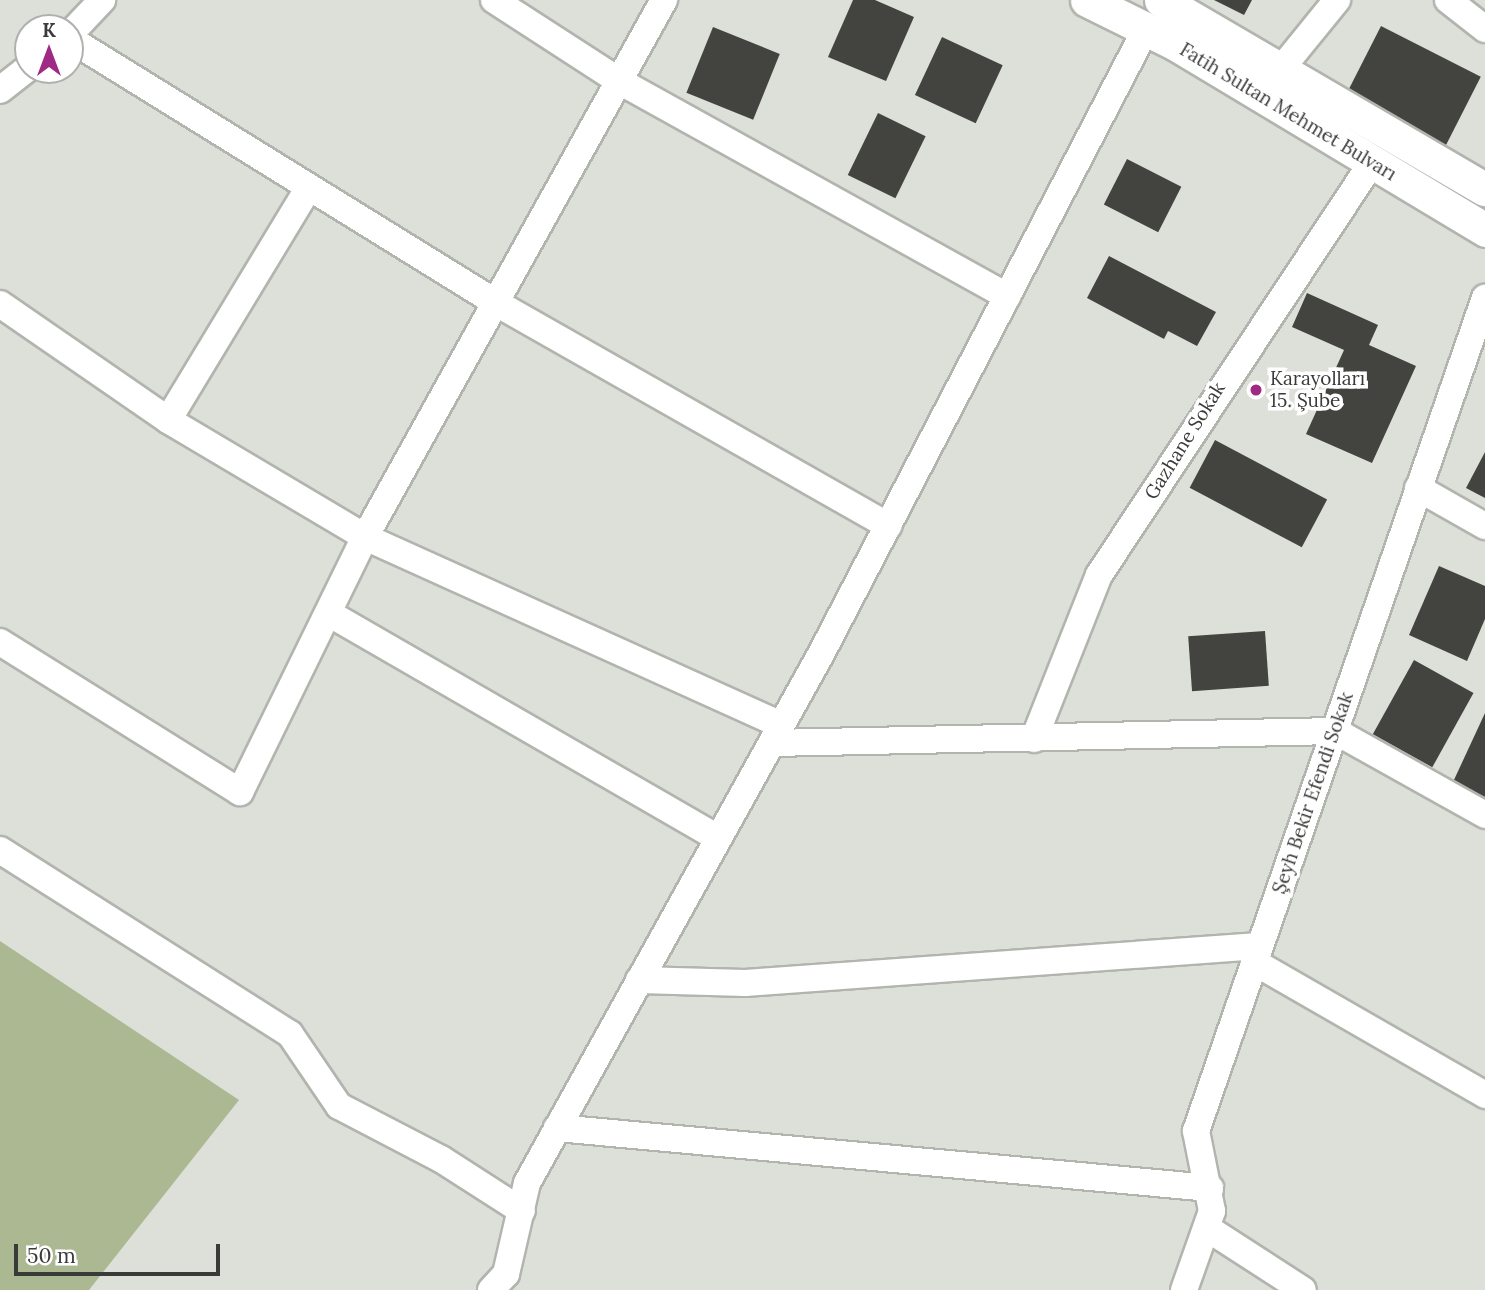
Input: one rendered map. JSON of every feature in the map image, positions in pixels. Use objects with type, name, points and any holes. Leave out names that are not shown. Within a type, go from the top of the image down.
[{"type":"main road","name":"Fatih Sultan Mehmet Bulvarı","points":[[1087,0],[1146,29],[1485,230]]},
{"type":"main road","name":"Fatih Sultan Mehmet Bulvarı","points":[[1161,0],[1485,189]]},
{"type":"street","points":[[84,21],[103,0]]},
{"type":"street","points":[[494,0],[619,82],[1007,296]]},
{"type":"street","points":[[0,642],[240,792],[330,614],[365,537],[498,304],[664,0]]},
{"type":"street","points":[[1281,69],[1337,0]]},
{"type":"street","points":[[1448,0],[1485,29]]},
{"type":"street","points":[[491,1290],[506,1274],[527,1182],[777,734],[1146,29]]},
{"type":"street","points":[[84,45],[498,304],[888,526]]},
{"type":"street","points":[[0,90],[14,79]]},
{"type":"street","name":"Gazhane Sokak","points":[[1034,739],[1099,575],[1372,162]]},
{"type":"street","points":[[168,420],[309,187]]},
{"type":"street","name":"Şeyh Bekir Efendi Sokak","points":[[1184,1290],[1207,1228],[1210,1188],[1196,1131],[1485,298]]},
{"type":"street","points":[[0,304],[168,420],[365,537],[777,734],[1034,739],[1335,731],[1485,816]]},
{"type":"street","points":[[1418,488],[1485,526]]},
{"type":"street","points":[[330,614],[718,838]]},
{"type":"street","points":[[0,850],[290,1034],[339,1106],[441,1159],[522,1211]]},
{"type":"street","points":[[639,980],[745,983],[1257,954],[1485,1095]]},
{"type":"street","points":[[557,1128],[1210,1188]]},
{"type":"street","points":[[1207,1228],[1303,1290]]},
{"type":"green space","points":[[0,941],[239,1100],[89,1290],[0,1290]]},
{"type":"building","points":[[853,0],[875,0],[914,17],[886,81],[828,57]]},
{"type":"building","points":[[1214,0],[1252,0],[1244,15]]},
{"type":"building","points":[[1381,26],[1481,77],[1444,149],[1344,98]]},
{"type":"building","points":[[713,27],[780,54],[753,120],[686,93]]},
{"type":"building","points":[[942,37],[1003,65],[976,123],[915,95]]},
{"type":"building","points":[[878,113],[926,136],[895,198],[848,175]]},
{"type":"building","points":[[1127,159],[1181,187],[1158,232],[1104,204]]},
{"type":"building","points":[[1109,256],[1216,312],[1197,346],[1168,331],[1164,339],[1087,298]]},
{"type":"building","points":[[1307,293],[1378,325],[1369,345],[1416,366],[1372,463],[1306,434],[1344,350],[1292,327]]},
{"type":"building","points":[[1215,440],[1327,500],[1302,547],[1190,488]]},
{"type":"building","points":[[1485,452],[1485,498],[1466,488]]},
{"type":"building","points":[[1439,566],[1485,586],[1485,619],[1467,661],[1409,635]]},
{"type":"building","points":[[1265,631],[1269,686],[1192,691],[1188,636]]},
{"type":"building","points":[[1414,660],[1473,693],[1432,767],[1373,734]]},
{"type":"building","points":[[1485,713],[1485,797],[1453,782]]},
{"type":"place","name":"Karayolları 15. Şube","points":[[1256,390]]}]
